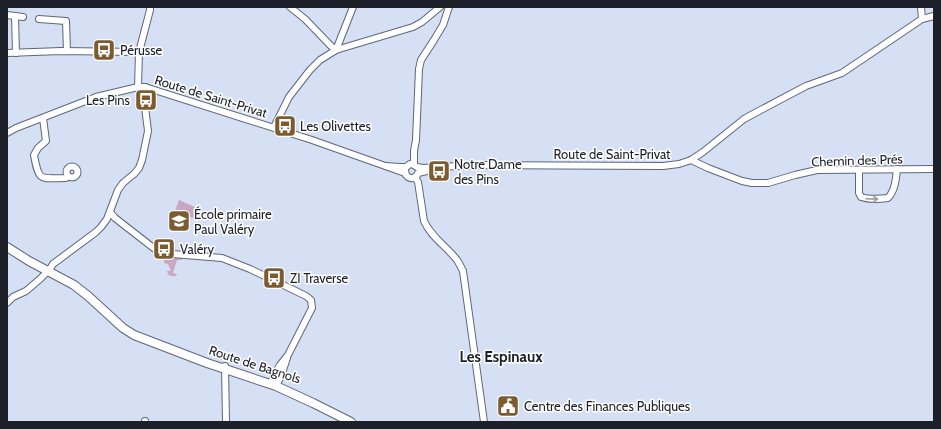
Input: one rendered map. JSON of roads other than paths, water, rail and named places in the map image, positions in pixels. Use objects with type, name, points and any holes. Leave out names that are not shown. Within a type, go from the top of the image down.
[{"type":"main road","name":"Route de Bagnols","points":[[7,246],[23,258],[66,280],[94,301],[123,328],[134,335],[188,356],[274,383],[356,422]]},
{"type":"main road","name":"Route de Bagnols","points":[[303,396],[351,422]]},
{"type":"street","points":[[138,87],[139,52],[150,7]]},
{"type":"street","points":[[290,7],[305,19],[336,50]]},
{"type":"street","points":[[336,50],[352,7]]},
{"type":"street","points":[[274,127],[289,98],[310,70],[320,60],[336,50],[413,27],[422,22],[440,7]]},
{"type":"street","points":[[448,7],[443,25],[422,60],[420,69],[416,140],[412,170],[415,184],[420,196],[426,225],[458,260],[463,271],[484,422]]},
{"type":"street","points":[[921,7],[922,18]]},
{"type":"street","points":[[7,15],[23,17]]},
{"type":"street","points":[[15,16],[16,53]]},
{"type":"street","name":"Route de Saint-Privat","points":[[7,133],[16,128],[96,98],[138,87],[145,87],[274,127],[386,166],[412,170],[474,165],[663,166],[679,164],[691,160],[703,152],[755,113],[806,86],[842,73],[922,18],[934,16]]},
{"type":"street","points":[[38,18],[66,21],[67,51]]},
{"type":"street","points":[[7,53],[67,51],[139,52]]},
{"type":"street","points":[[7,303],[13,297],[26,291],[48,271],[53,264],[102,227],[107,219],[118,190],[123,183],[139,168],[142,160],[148,131],[144,99],[145,87]]},
{"type":"street","points":[[44,118],[46,141],[38,148],[34,156],[36,170],[39,176],[43,178],[66,178],[68,176]]},
{"type":"street","name":"Chemin des Prés","points":[[691,160],[742,181],[752,183],[768,183],[817,170],[934,169]]},
{"type":"street","points":[[859,170],[859,193],[861,197],[875,199],[888,198],[892,194],[897,169]]},
{"type":"street","points":[[110,212],[115,218],[160,253],[222,258],[250,269],[306,296],[310,300],[312,308],[288,355],[281,376],[274,383]]},
{"type":"street","points":[[225,367],[226,422]]},
{"type":"place","name":"Pérusse","points":[[104,50]]},
{"type":"place","name":"Les Pins","points":[[146,100]]},
{"type":"place","name":"Les Olivettes","points":[[285,126]]},
{"type":"place","name":"Notre Dame des Pins","points":[[439,171]]},
{"type":"place","name":"École primaire Paul Valéry","points":[[179,221]]},
{"type":"place","name":"Valéry","points":[[164,249]]},
{"type":"place","name":"ZI Traverse","points":[[274,278]]},
{"type":"place","name":"Centre des Finances Publiques","points":[[508,406]]},
{"type":"district","name":"Les Espinaux","points":[[501,357]]}]
